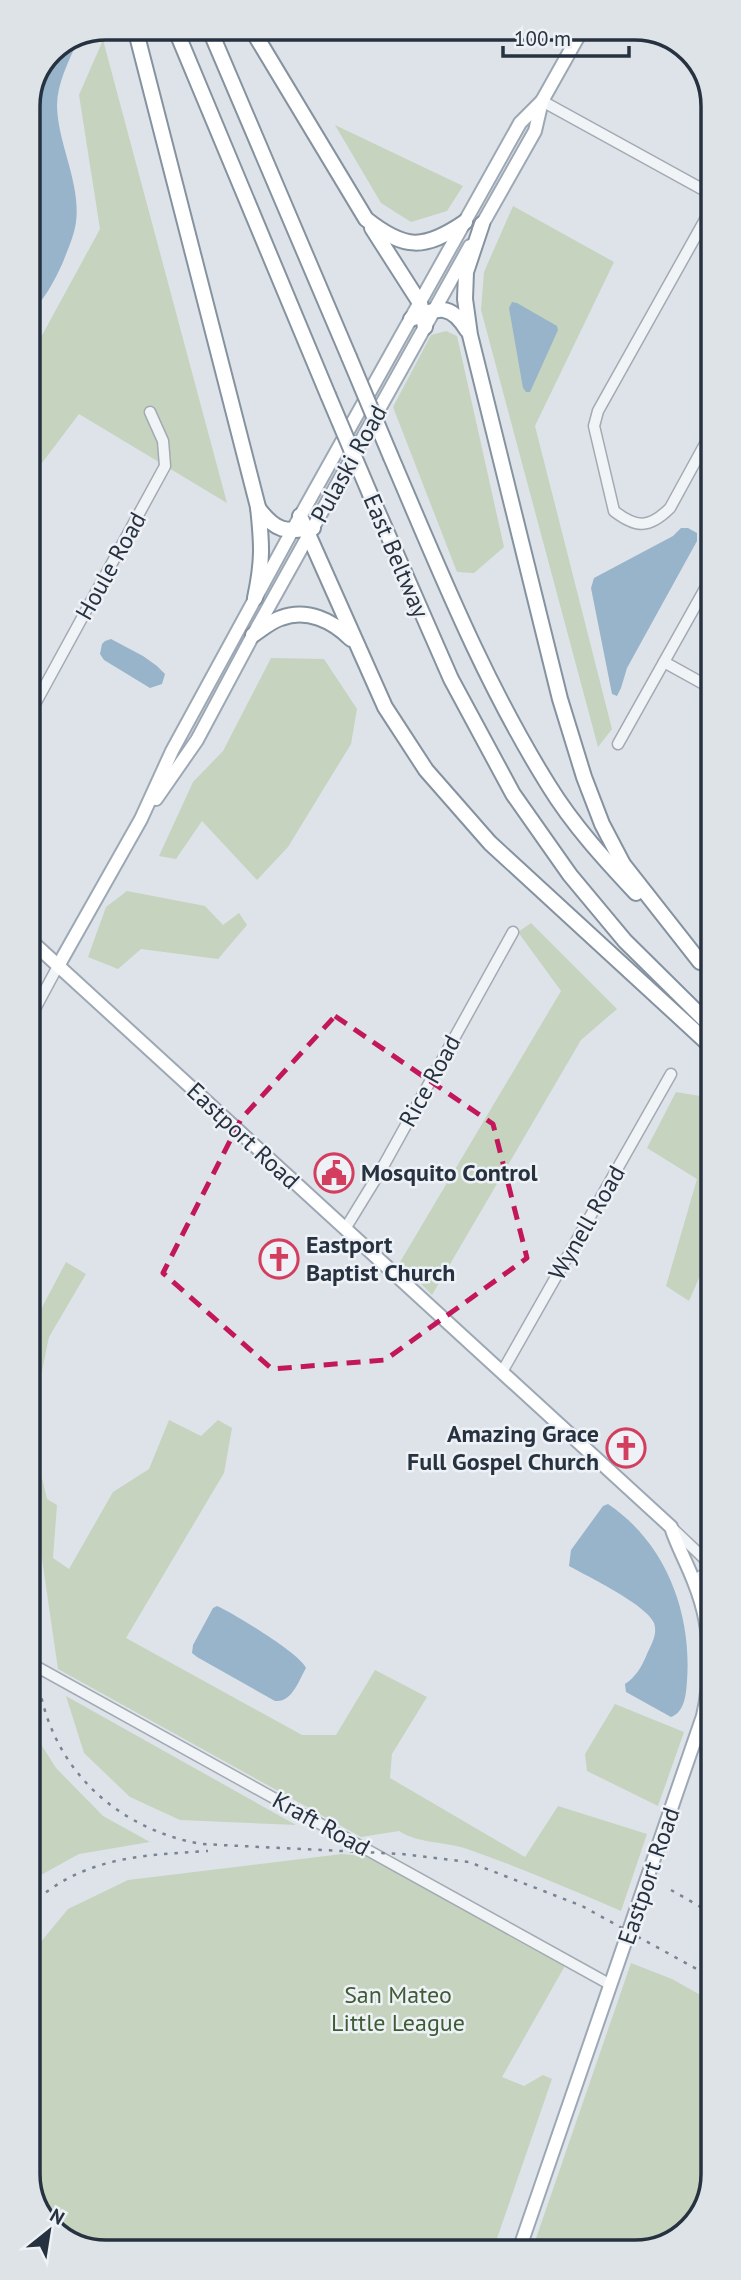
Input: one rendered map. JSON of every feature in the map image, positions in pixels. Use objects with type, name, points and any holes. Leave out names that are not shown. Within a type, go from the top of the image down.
[{"type":"highway","points":[[138,40],[258,507],[262,550],[255,598]]},
{"type":"highway","name":"East Beltway","points":[[180,40],[328,395],[451,679],[513,794],[570,875],[625,941],[701,1016]]},
{"type":"highway","name":"East Beltway","points":[[214,40],[481,665],[550,789],[605,861],[700,962]]},
{"type":"highway","points":[[258,40],[423,315],[447,310],[459,317],[470,335]]},
{"type":"highway","points":[[366,219],[392,238],[417,243],[437,240],[465,222]]},
{"type":"highway","points":[[482,225],[466,272],[465,299],[470,335],[560,698],[602,824],[623,863],[700,962]]},
{"type":"highway","points":[[258,507],[269,523],[277,527],[304,528],[385,707],[426,770],[490,843],[701,1037]]},
{"type":"highway","points":[[253,635],[279,618],[296,614],[314,616],[337,625],[355,643]]},
{"type":"main road","name":"Pulaski Road","points":[[423,315],[465,222],[520,123],[542,101],[576,40]]},
{"type":"main road","name":"Pulaski Road","points":[[141,819],[197,740],[253,635],[304,528],[423,315],[482,225],[535,131],[542,101]]},
{"type":"main road","name":"Pulaski Road","points":[[58,966],[141,819],[172,751],[255,598],[304,528]]},
{"type":"main road","name":"Eastport Road","points":[[40,949],[671,1527],[695,1583],[701,1605]]},
{"type":"main road","name":"Eastport Road","points":[[522,2240],[701,1722]]},
{"type":"street","points":[[542,101],[701,189]]},
{"type":"street","points":[[701,225],[598,411],[594,426],[614,511],[630,523],[647,523],[670,508],[701,451]]},
{"type":"street","name":"Houle Road","points":[[40,695],[165,467],[163,441],[150,412]]},
{"type":"street","points":[[618,744],[701,596]]},
{"type":"street","points":[[664,662],[701,682]]},
{"type":"street","name":"Rice Road","points":[[345,1229],[380,1172],[513,932]]},
{"type":"street","name":"Pulaski Road","points":[[40,1000],[58,966]]},
{"type":"street","name":"Wynell Road","points":[[502,1372],[671,1074]]},
{"type":"street","points":[[671,1527],[701,1556]]},
{"type":"street","points":[[695,1583],[701,1576]]},
{"type":"street","name":"Kraft Road","points":[[40,1669],[611,1985]]},
{"type":"highlighted area","points":[[335,1016],[493,1124],[527,1258],[385,1360],[272,1369],[163,1273],[241,1119]]},
{"type":"green space","points":[[103,40],[227,503],[79,414],[40,465],[40,339],[100,229],[79,95]]},
{"type":"green space","points":[[335,125],[463,186],[447,211],[411,222],[381,203]]},
{"type":"green space","points":[[513,206],[614,262],[535,426],[612,729],[598,747],[481,310],[484,272]]},
{"type":"green space","points":[[446,331],[457,336],[504,547],[474,573],[457,572],[393,407],[431,335]]},
{"type":"green space","points":[[271,658],[324,659],[357,709],[351,744],[288,847],[257,880],[202,821],[176,859],[159,856],[193,782],[223,751]]},
{"type":"green space","points":[[127,891],[205,906],[223,925],[239,913],[247,925],[218,959],[141,949],[118,969],[88,957],[106,907]]},
{"type":"green space","points":[[531,923],[617,1009],[581,1040],[432,1295],[400,1262],[561,991],[518,932]]},
{"type":"green space","points":[[676,1092],[701,1096],[701,1273],[689,1301],[666,1286],[697,1179],[647,1148]]},
{"type":"green space","points":[[66,1262],[86,1274],[49,1337],[40,1381],[40,1311]]},
{"type":"green space","points":[[169,1420],[201,1436],[218,1420],[232,1428],[224,1473],[126,1638],[302,1735],[336,1735],[375,1670],[427,1697],[392,1754],[390,1778],[525,1857],[558,1806],[647,1834],[621,1911],[458,1846],[415,1838],[399,1831],[361,1837],[58,1669],[40,1545],[40,1470],[47,1499],[57,1505],[53,1558],[69,1569],[113,1492],[149,1469]]},
{"type":"green space","points":[[66,1696],[296,1825],[180,1820],[130,1797],[84,1753]]},
{"type":"green space","points":[[615,1704],[684,1732],[658,1806],[587,1771],[585,1754]]},
{"type":"green space","points":[[40,1743],[56,1768],[103,1816],[150,1842],[79,1854],[40,1875]]},
{"type":"green space","name":"San Mateo Little League","points":[[342,1854],[371,1857],[566,1964],[502,2077],[524,2086],[543,2075],[552,2079],[496,2240],[102,2240],[84,2236],[84,2196],[45,2196],[40,2174],[40,1943],[68,1909],[128,1880]]},
{"type":"green space","points":[[631,1963],[672,1979],[701,1995],[701,2174],[692,2207],[671,2229],[643,2239],[535,2240]]},
{"type":"water","points":[[74,49],[61,81],[57,106],[77,207],[71,242],[52,284],[40,302],[40,106],[45,81],[51,70]]},
{"type":"water","points":[[512,302],[557,326],[558,330],[530,392],[523,388],[509,308]]},
{"type":"water","points":[[681,528],[697,533],[697,541],[627,668],[617,696],[612,694],[591,588],[594,578],[673,536]]},
{"type":"water","points":[[111,639],[157,666],[165,674],[162,684],[150,688],[104,660],[100,654],[102,644]]},
{"type":"water","points":[[608,1504],[646,1539],[660,1559],[679,1605],[685,1630],[687,1681],[682,1707],[671,1717],[626,1692],[625,1684],[638,1671],[652,1643],[654,1623],[629,1600],[569,1566],[571,1550],[603,1506]]},
{"type":"water","points":[[217,1606],[266,1634],[292,1653],[306,1668],[290,1695],[281,1701],[275,1701],[192,1653],[193,1645],[213,1608]]},
{"type":"railway","points":[[40,1690],[47,1717],[59,1744],[75,1769],[94,1791],[117,1810],[143,1825],[201,1844],[402,1854],[469,1862],[582,1906],[701,1971]]},
{"type":"railway","points":[[40,1898],[70,1877],[91,1868],[136,1857],[208,1851]]},
{"type":"railway","points":[[671,1890],[701,1907]]},
{"type":"place","name":"Mosquito Control","points":[[334,1173]]},
{"type":"place","name":"Eastport Baptist Church","points":[[279,1259]]},
{"type":"place","name":"Amazing Grace Full Gospel Church","points":[[626,1448]]}]
